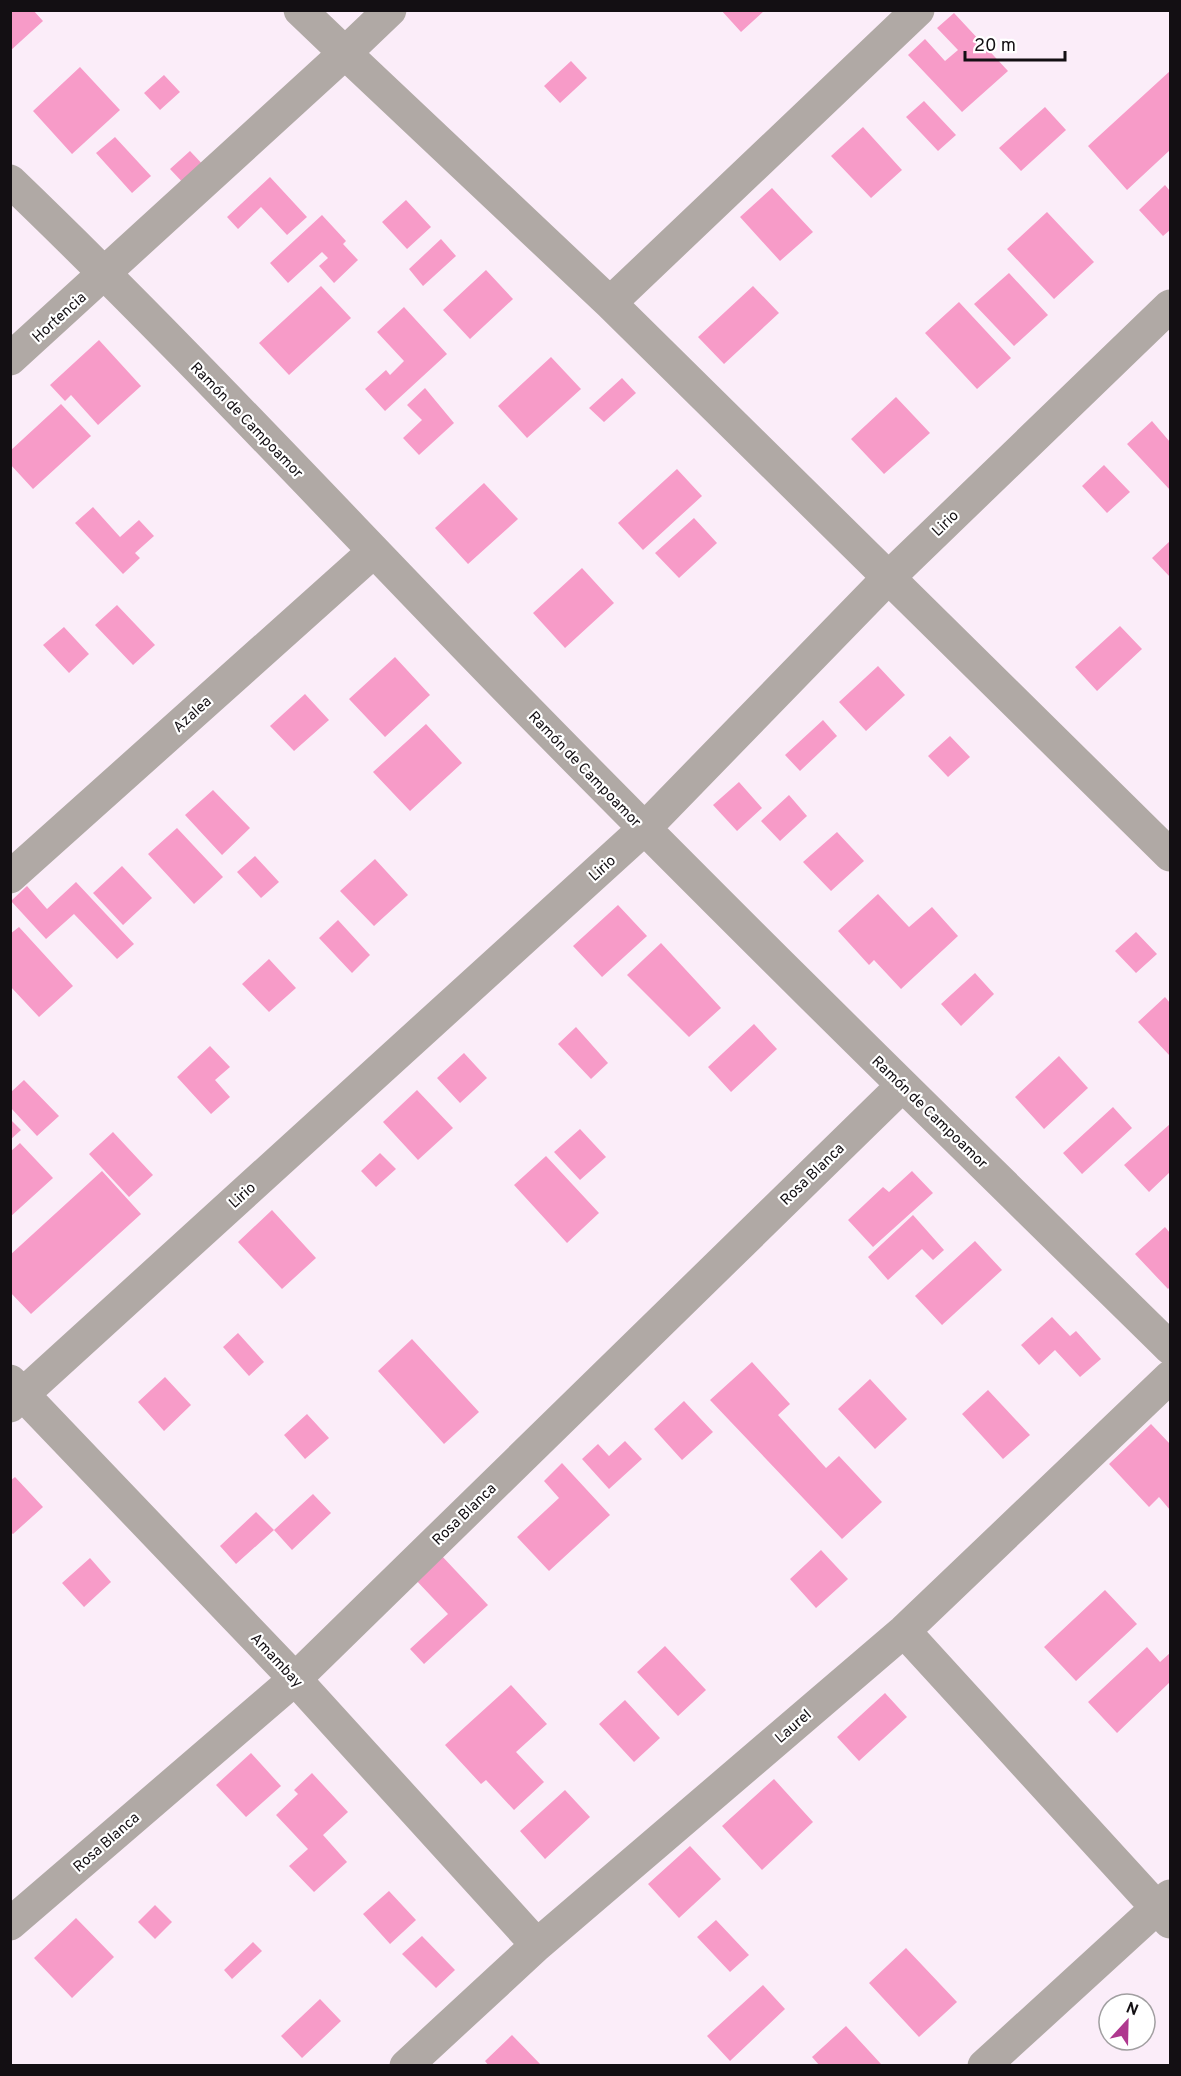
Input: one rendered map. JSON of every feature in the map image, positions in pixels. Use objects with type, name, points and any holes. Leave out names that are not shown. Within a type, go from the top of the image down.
[{"type":"street","points":[[300,10],[610,303],[888,578],[1167,846]]},
{"type":"street","name":"Hortencia","points":[[10,359],[107,274],[390,10]]},
{"type":"street","points":[[610,303],[918,10]]},
{"type":"street","name":"Ramón de Campoamor","points":[[10,181],[107,274],[373,552],[644,829],[1170,1348]]},
{"type":"street","name":"Lirio","points":[[15,1394],[644,829],[888,578],[1170,306]]},
{"type":"street","name":"Azalea","points":[[10,877],[373,552]]},
{"type":"street","name":"Rosa Blanca","points":[[10,1924],[295,1679],[903,1086]]},
{"type":"street","name":"Laurel","points":[[406,2066],[537,1945],[904,1630],[1170,1377]]},
{"type":"street","name":"Amambay","points":[[15,1394],[295,1679],[537,1945]]},
{"type":"street","points":[[904,1630],[1166,1909],[984,2066]]},
{"type":"building","points":[[10,10],[33,10],[43,21],[10,51]]},
{"type":"building","points":[[721,10],[765,10],[741,32]]},
{"type":"building","points":[[954,13],[1008,71],[962,112],[908,55],[925,39],[945,61],[958,50],[937,28]]},
{"type":"building","points":[[571,61],[587,78],[560,103],[544,86]]},
{"type":"building","points":[[80,67],[120,110],[72,154],[33,111]]},
{"type":"building","points":[[1170,71],[1170,150],[1127,190],[1088,146]]},
{"type":"building","points":[[164,75],[180,92],[160,110],[144,93]]},
{"type":"building","points":[[924,101],[956,135],[938,151],[906,117]]},
{"type":"building","points":[[1045,107],[1066,130],[1021,171],[999,148]]},
{"type":"building","points":[[863,127],[902,170],[871,198],[831,156]]},
{"type":"building","points":[[115,137],[151,176],[132,193],[96,153]]},
{"type":"building","points":[[190,151],[207,169],[187,187],[170,169]]},
{"type":"building","points":[[270,177],[307,217],[287,235],[261,207],[238,229],[227,217]]},
{"type":"building","points":[[1165,185],[1170,191],[1170,230],[1163,236],[1139,210]]},
{"type":"building","points":[[772,188],[813,232],[780,261],[740,217]]},
{"type":"building","points":[[406,200],[431,227],[407,249],[382,222]]},
{"type":"building","points":[[1047,212],[1094,262],[1054,299],[1007,249]]},
{"type":"building","points":[[322,215],[346,241],[343,244],[358,260],[334,283],[319,266],[328,258],[322,252],[288,283],[270,263]]},
{"type":"building","points":[[441,239],[456,256],[423,286],[409,269]]},
{"type":"building","points":[[486,270],[513,299],[470,339],[443,310]]},
{"type":"building","points":[[1009,273],[1048,315],[1014,346],[974,304]]},
{"type":"building","points":[[321,286],[351,318],[289,375],[259,343]]},
{"type":"building","points":[[753,286],[779,313],[724,364],[698,337]]},
{"type":"building","points":[[959,302],[1011,358],[977,389],[925,333]]},
{"type":"building","points":[[404,307],[447,354],[385,411],[365,389],[386,370],[390,375],[404,361],[377,332]]},
{"type":"building","points":[[99,340],[141,386],[98,425],[71,395],[65,401],[50,385]]},
{"type":"building","points":[[551,357],[581,389],[527,438],[498,406]]},
{"type":"building","points":[[622,378],[636,393],[604,422],[589,408]]},
{"type":"building","points":[[425,388],[454,423],[419,455],[403,438],[422,420],[407,405]]},
{"type":"building","points":[[896,397],[930,433],[884,474],[851,439]]},
{"type":"building","points":[[61,404],[91,436],[33,489],[10,464],[10,451]]},
{"type":"building","points":[[1152,421],[1170,442],[1170,490],[1127,444]]},
{"type":"building","points":[[1104,465],[1130,492],[1107,513],[1082,486]]},
{"type":"building","points":[[677,469],[702,496],[643,550],[618,523]]},
{"type":"building","points":[[484,483],[518,519],[468,564],[435,528]]},
{"type":"building","points":[[93,507],[120,537],[139,520],[154,536],[135,553],[140,558],[123,574],[75,523]]},
{"type":"building","points":[[694,518],[717,543],[679,578],[655,553]]},
{"type":"building","points":[[1170,541],[1170,577],[1152,558]]},
{"type":"building","points":[[582,568],[614,603],[565,648],[533,613]]},
{"type":"building","points":[[117,605],[155,645],[133,665],[95,625]]},
{"type":"building","points":[[1120,626],[1142,649],[1097,691],[1075,667]]},
{"type":"building","points":[[64,627],[89,654],[69,673],[43,645]]},
{"type":"building","points":[[395,657],[430,695],[385,737],[349,699]]},
{"type":"building","points":[[878,666],[905,695],[866,731],[839,702]]},
{"type":"building","points":[[305,694],[329,720],[294,751],[270,726]]},
{"type":"building","points":[[823,720],[837,736],[800,771],[785,755]]},
{"type":"building","points":[[426,724],[462,763],[410,811],[373,772]]},
{"type":"building","points":[[950,736],[970,757],[948,777],[928,756]]},
{"type":"building","points":[[739,782],[762,808],[737,831],[713,805]]},
{"type":"building","points":[[213,790],[250,828],[222,855],[185,815]]},
{"type":"building","points":[[789,795],[807,816],[780,841],[761,821]]},
{"type":"building","points":[[177,828],[223,877],[194,904],[148,854]]},
{"type":"building","points":[[837,832],[864,861],[831,891],[803,862]]},
{"type":"building","points":[[255,856],[279,882],[261,898],[237,872]]},
{"type":"building","points":[[375,859],[408,895],[374,926],[340,891]]},
{"type":"building","points":[[122,866],[152,898],[123,925],[93,893]]},
{"type":"building","points":[[76,882],[134,944],[117,959],[74,914],[46,939],[11,901],[27,886],[47,909]]},
{"type":"building","points":[[878,894],[909,927],[932,907],[958,936],[901,989],[874,960],[869,965],[838,931]]},
{"type":"building","points":[[618,905],[647,936],[602,977],[573,946]]},
{"type":"building","points":[[338,920],[370,955],[352,973],[319,938]]},
{"type":"building","points":[[19,927],[73,986],[39,1017],[10,986],[10,934]]},
{"type":"building","points":[[1136,932],[1157,954],[1136,973],[1115,951]]},
{"type":"building","points":[[661,943],[721,1008],[689,1037],[627,975]]},
{"type":"building","points":[[269,959],[296,988],[269,1012],[242,984]]},
{"type":"building","points":[[975,973],[994,994],[961,1026],[941,1004]]},
{"type":"building","points":[[1165,997],[1170,1003],[1170,1056],[1138,1022]]},
{"type":"building","points":[[754,1024],[777,1049],[731,1092],[708,1067]]},
{"type":"building","points":[[576,1027],[608,1063],[591,1079],[558,1044]]},
{"type":"building","points":[[210,1046],[230,1067],[215,1080],[230,1097],[211,1114],[177,1077]]},
{"type":"building","points":[[464,1053],[487,1078],[460,1103],[437,1078]]},
{"type":"building","points":[[1059,1056],[1088,1088],[1044,1129],[1015,1097]]},
{"type":"building","points":[[24,1080],[59,1116],[37,1136],[10,1107],[10,1093]]},
{"type":"building","points":[[417,1090],[453,1128],[418,1160],[383,1122]]},
{"type":"building","points":[[1113,1107],[1132,1128],[1082,1174],[1063,1153]]},
{"type":"building","points":[[10,1119],[21,1130],[10,1140]]},
{"type":"building","points":[[1170,1124],[1170,1172],[1149,1192],[1124,1165]]},
{"type":"building","points":[[580,1129],[606,1157],[580,1180],[554,1152]]},
{"type":"building","points":[[113,1132],[153,1175],[129,1197],[89,1154]]},
{"type":"building","points":[[20,1143],[53,1178],[10,1217],[10,1152]]},
{"type":"building","points":[[380,1153],[396,1169],[376,1187],[361,1171]]},
{"type":"building","points":[[546,1156],[599,1213],[567,1243],[514,1185]]},
{"type":"building","points":[[102,1171],[141,1214],[31,1314],[10,1292],[10,1255]]},
{"type":"building","points":[[912,1171],[933,1193],[873,1247],[848,1220],[883,1187],[889,1192]]},
{"type":"building","points":[[272,1210],[316,1258],[282,1289],[238,1242]]},
{"type":"building","points":[[913,1215],[944,1250],[933,1260],[922,1249],[888,1280],[868,1257]]},
{"type":"building","points":[[1165,1227],[1170,1233],[1170,1287],[1168,1289],[1135,1254]]},
{"type":"building","points":[[975,1241],[1002,1270],[942,1325],[915,1296]]},
{"type":"building","points":[[1052,1317],[1070,1336],[1076,1331],[1101,1359],[1080,1377],[1055,1350],[1039,1365],[1021,1345]]},
{"type":"building","points":[[238,1333],[264,1362],[249,1376],[223,1347]]},
{"type":"building","points":[[412,1339],[479,1412],[444,1444],[378,1371]]},
{"type":"building","points":[[752,1362],[790,1404],[778,1415],[826,1468],[839,1456],[882,1502],[842,1539],[710,1400]]},
{"type":"building","points":[[165,1377],[191,1405],[164,1431],[138,1402]]},
{"type":"building","points":[[870,1379],[907,1419],[875,1449],[838,1409]]},
{"type":"building","points":[[988,1390],[1030,1435],[1003,1459],[962,1414]]},
{"type":"building","points":[[684,1401],[713,1432],[682,1460],[654,1429]]},
{"type":"building","points":[[307,1414],[329,1438],[305,1459],[284,1435]]},
{"type":"building","points":[[1151,1424],[1170,1444],[1170,1510],[1159,1497],[1149,1507],[1109,1464]]},
{"type":"building","points":[[625,1441],[642,1459],[609,1489],[582,1459],[598,1444],[609,1456]]},
{"type":"building","points":[[562,1463],[610,1515],[549,1571],[517,1537],[559,1498],[544,1481]]},
{"type":"building","points":[[15,1477],[43,1507],[13,1534],[10,1532],[10,1481]]},
{"type":"building","points":[[313,1494],[331,1513],[292,1550],[274,1530]]},
{"type":"building","points":[[256,1512],[274,1530],[236,1564],[220,1546]]},
{"type":"building","points":[[821,1550],[848,1579],[816,1608],[790,1579]]},
{"type":"building","points":[[440,1554],[488,1605],[424,1664],[410,1649],[448,1614],[414,1578]]},
{"type":"building","points":[[90,1558],[111,1582],[84,1607],[62,1583]]},
{"type":"building","points":[[1105,1590],[1137,1624],[1076,1681],[1044,1647]]},
{"type":"building","points":[[665,1646],[706,1690],[678,1716],[637,1672]]},
{"type":"building","points":[[1147,1647],[1160,1662],[1170,1653],[1170,1682],[1117,1733],[1088,1702]]},
{"type":"building","points":[[511,1685],[547,1724],[516,1752],[544,1782],[514,1810],[486,1780],[481,1784],[445,1745]]},
{"type":"building","points":[[885,1693],[907,1717],[859,1761],[837,1737]]},
{"type":"building","points":[[625,1700],[660,1738],[634,1762],[599,1724]]},
{"type":"building","points":[[251,1753],[281,1786],[246,1817],[216,1785]]},
{"type":"building","points":[[312,1773],[348,1812],[323,1835],[347,1862],[314,1892],[289,1866],[308,1849],[276,1815],[298,1794],[294,1790]]},
{"type":"building","points":[[774,1779],[813,1822],[762,1870],[722,1826]]},
{"type":"building","points":[[565,1790],[590,1817],[545,1859],[520,1831]]},
{"type":"building","points":[[690,1846],[721,1879],[679,1918],[648,1884]]},
{"type":"building","points":[[389,1891],[416,1920],[390,1944],[363,1914]]},
{"type":"building","points":[[155,1905],[172,1922],[155,1939],[138,1922]]},
{"type":"building","points":[[76,1918],[114,1957],[72,1998],[34,1958]]},
{"type":"building","points":[[716,1920],[749,1955],[730,1972],[697,1937]]},
{"type":"building","points":[[422,1936],[455,1970],[436,1988],[402,1954]]},
{"type":"building","points":[[253,1942],[262,1951],[232,1979],[224,1970]]},
{"type":"building","points":[[906,1948],[957,2002],[919,2037],[869,1983]]},
{"type":"building","points":[[763,1985],[785,2009],[730,2061],[707,2036]]},
{"type":"building","points":[[320,1999],[341,2021],[302,2058],[281,2036]]},
{"type":"building","points":[[846,2026],[881,2064],[880,2066],[820,2066],[812,2057]]},
{"type":"building","points":[[512,2035],[542,2066],[489,2066],[485,2061]]}]
